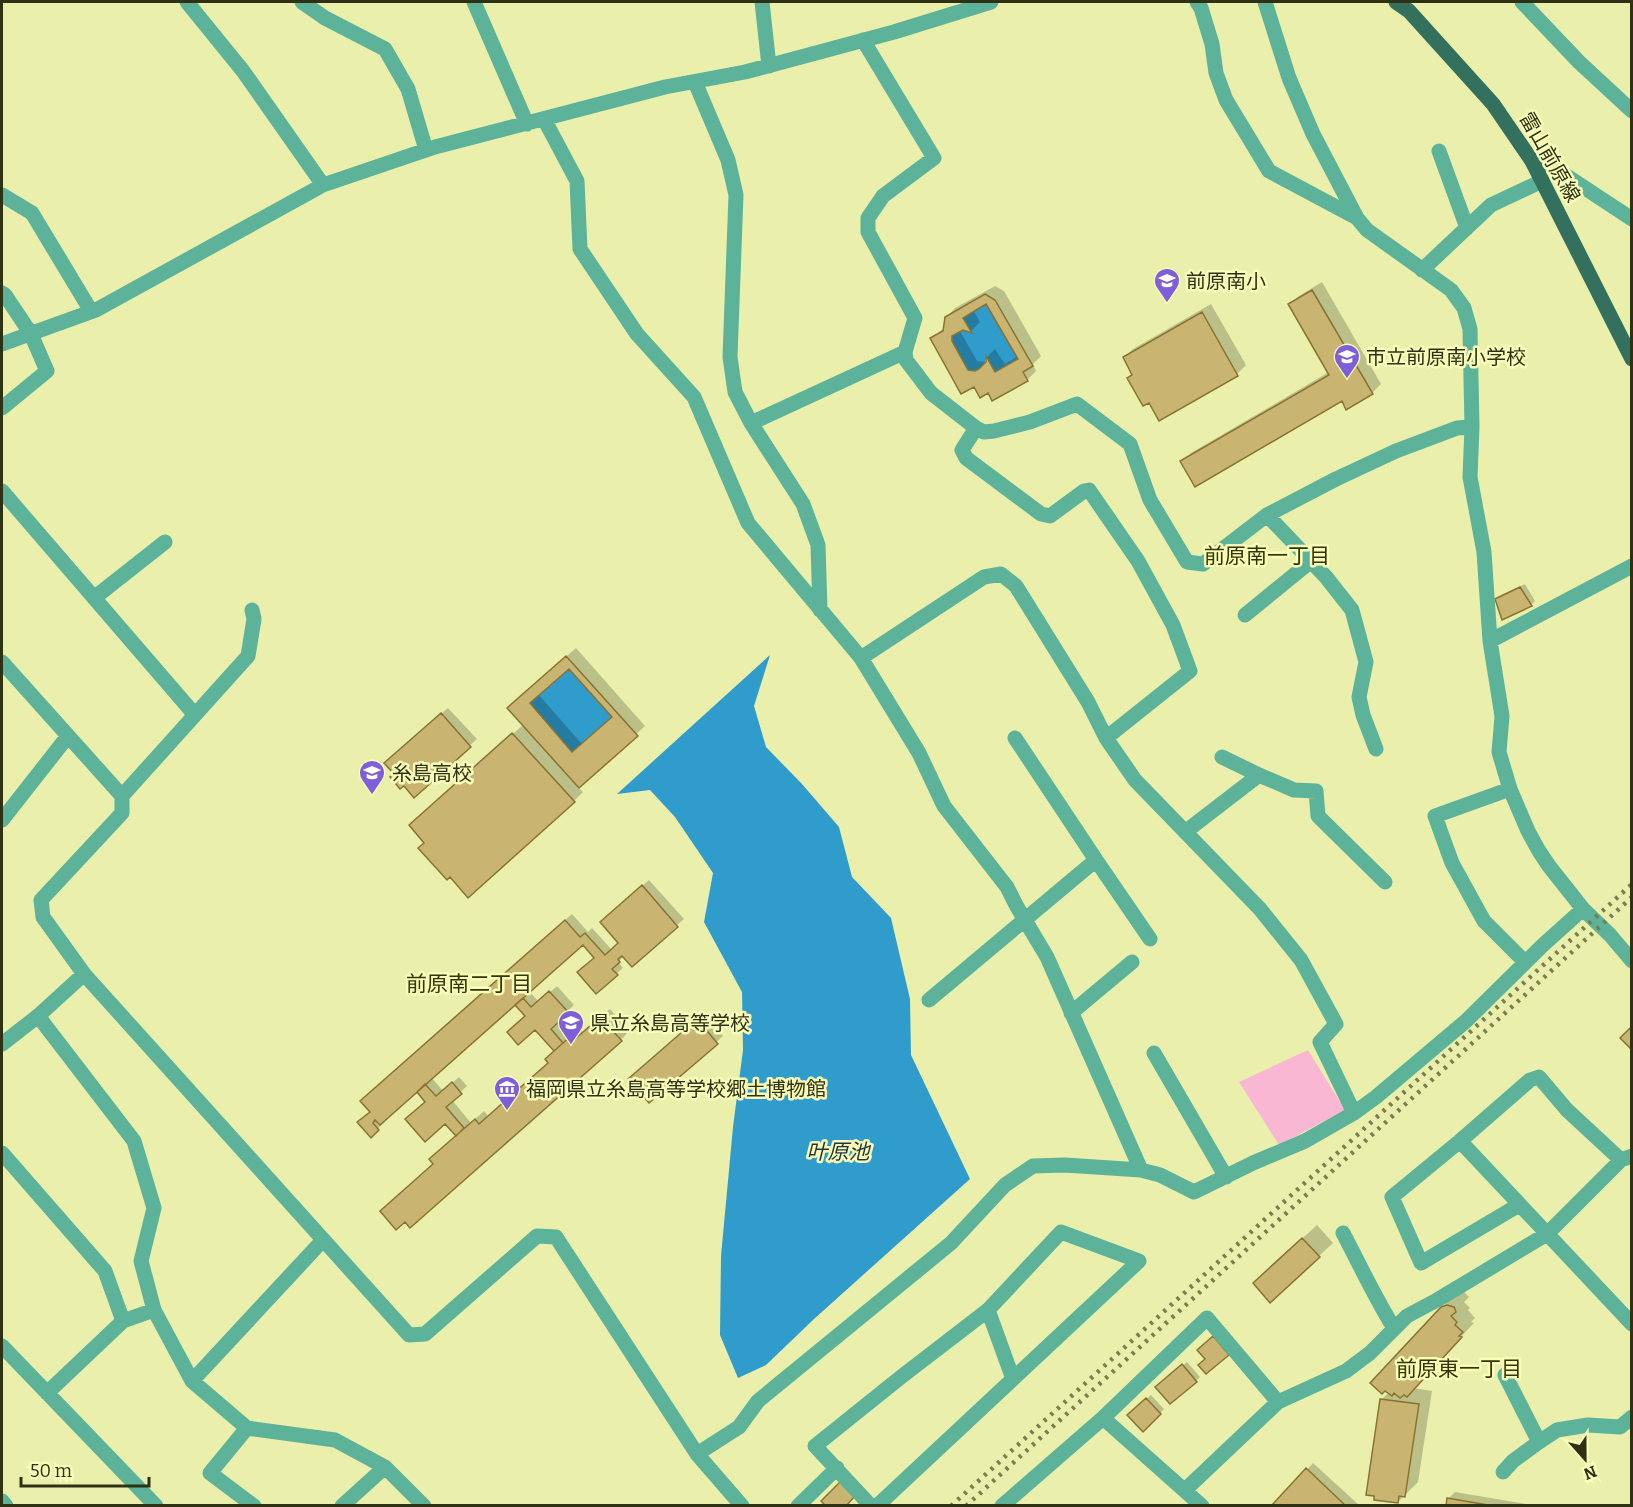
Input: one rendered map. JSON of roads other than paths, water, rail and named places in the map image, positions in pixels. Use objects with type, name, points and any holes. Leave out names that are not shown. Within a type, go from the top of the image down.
[{"type":"main road","name":"雷山前原線","points":[[1396,2],[1409,11],[1493,104],[1532,161],[1632,359]]},
{"type":"street","points":[[187,2],[243,71],[323,185]]},
{"type":"street","points":[[302,2],[325,18],[385,49],[408,89],[426,150]]},
{"type":"street","points":[[474,2],[527,124]]},
{"type":"street","points":[[762,2],[770,66]]},
{"type":"street","points":[[2,344],[96,310],[323,185],[426,150],[665,87],[770,66],[894,32],[991,2]]},
{"type":"street","points":[[1197,2],[1212,44],[1216,73],[1226,100],[1269,171],[1357,218]]},
{"type":"street","points":[[1265,2],[1289,78],[1313,134],[1357,218],[1367,230],[1450,290],[1464,308],[1470,329],[1472,427],[1470,477],[1484,552],[1490,641],[1502,716],[1499,752],[1510,789],[1539,851],[1583,909],[1610,935],[1632,961]]},
{"type":"street","points":[[1522,2],[1579,62],[1632,111]]},
{"type":"street","points":[[863,40],[934,158],[883,196],[868,219],[868,232],[915,318],[905,352],[906,360],[931,393],[976,428],[984,432],[994,431],[1030,422],[1077,404],[1130,444],[1150,500],[1187,562],[1203,564],[1267,516],[1336,479],[1396,451],[1457,428],[1472,427]]},
{"type":"street","points":[[695,82],[728,160],[736,195],[730,357],[735,392],[751,423],[803,504],[818,545],[820,610]]},
{"type":"street","points":[[544,119],[577,181],[580,249],[638,334],[694,397],[748,523],[861,658],[919,753],[944,806],[1007,887],[1047,957],[1141,1170]]},
{"type":"street","points":[[1439,152],[1467,228]]},
{"type":"street","points":[[1532,161],[1550,165],[1632,219]]},
{"type":"street","points":[[1422,270],[1491,205],[1542,181]]},
{"type":"street","points":[[2,195],[32,213],[91,311]]},
{"type":"street","points":[[2,293],[31,334],[47,371],[2,408]]},
{"type":"street","points":[[751,423],[905,352]]},
{"type":"street","points":[[976,428],[962,450],[966,458],[1041,514],[1050,516],[1084,491],[1089,490],[1138,561],[1173,625],[1190,671],[1106,738]]},
{"type":"street","points":[[2,491],[195,715]]},
{"type":"street","points":[[1267,516],[1326,577],[1352,610],[1365,662],[1359,697],[1376,749]]},
{"type":"street","points":[[94,598],[165,542]]},
{"type":"street","points":[[1245,615],[1310,562]]},
{"type":"street","points":[[1490,641],[1632,566]]},
{"type":"street","points":[[861,658],[984,577],[1001,574],[1016,586],[1088,702],[1106,738],[1135,780],[1260,909],[1301,960],[1336,1024],[1320,1042],[1354,1113]]},
{"type":"street","points":[[122,796],[248,657],[254,619],[252,610]]},
{"type":"street","points":[[2,662],[122,796],[122,813],[41,900],[43,917],[84,974],[409,1335],[425,1334],[537,1236],[556,1237],[697,1454],[742,1506]]},
{"type":"street","points":[[2,820],[68,736]]},
{"type":"street","points":[[1015,738],[1150,939]]},
{"type":"street","points":[[1222,757],[1294,790],[1316,791],[1318,816],[1384,882]]},
{"type":"street","points":[[1185,832],[1259,775]]},
{"type":"street","points":[[1510,789],[1435,816],[1452,863],[1484,921],[1525,962]]},
{"type":"street","points":[[929,1000],[1096,860]]},
{"type":"street","points":[[697,1454],[740,1427],[758,1401],[951,1243],[1005,1185],[1033,1166],[1065,1165],[1141,1170],[1160,1175],[1194,1192],[1305,1141],[1354,1113],[1376,1097],[1466,1021],[1525,962],[1583,909]]},
{"type":"street","points":[[1071,1013],[1132,962]]},
{"type":"street","points":[[2,1044],[38,1016],[84,974]]},
{"type":"street","points":[[38,1016],[134,1140],[154,1208],[141,1261],[154,1310],[192,1381],[247,1428],[335,1440],[385,1467],[424,1506]]},
{"type":"street","points":[[1154,1053],[1226,1177]]},
{"type":"street","points":[[1185,1490],[1278,1402],[1346,1371],[1370,1353],[1407,1316],[1547,1234],[1626,1158],[1566,1110],[1539,1077],[1530,1080],[1461,1142],[1392,1197],[1421,1263],[1520,1205]]},
{"type":"street","points":[[1461,1142],[1632,1324]]},
{"type":"street","points":[[2,1153],[105,1271],[123,1321]]},
{"type":"street","points":[[871,1506],[815,1446],[988,1310],[1061,1232],[1139,1261],[877,1506]]},
{"type":"street","points":[[1343,1233],[1381,1308],[1394,1328]]},
{"type":"street","points":[[192,1381],[323,1240]]},
{"type":"street","points":[[47,1393],[123,1321],[154,1310]]},
{"type":"street","points":[[988,1310],[1013,1379]]},
{"type":"street","points":[[1002,1506],[1103,1418],[1207,1318],[1278,1402]]},
{"type":"street","points":[[2,1347],[156,1506]]},
{"type":"street","points":[[1505,1375],[1539,1442]]},
{"type":"street","points":[[1503,1472],[1513,1461],[1557,1430],[1588,1425],[1620,1427],[1632,1417]]},
{"type":"street","points":[[1103,1418],[1202,1506]]},
{"type":"street","points":[[247,1428],[210,1473],[254,1506]]},
{"type":"street","points":[[342,1506],[385,1467]]},
{"type":"street","points":[[798,1506],[837,1468]]},
{"type":"street","points":[[2,1501],[6,1506]]},
{"type":"water","points":[[986,304],[1018,359],[995,372],[986,357],[980,368],[975,371],[968,370],[952,341],[952,336],[963,330],[971,332],[963,318]]},
{"type":"water","name":"叶原池","points":[[770,655],[754,706],[766,747],[839,827],[852,877],[891,918],[910,999],[911,1055],[970,1179],[766,1365],[738,1378],[720,1335],[721,1256],[743,1050],[742,992],[704,922],[713,873],[675,817],[650,790],[617,794]]},
{"type":"water","points":[[569,669],[612,717],[572,752],[530,703]]},
{"type":"railway","points":[[951,1506],[1632,884]]},
{"type":"railway","points":[[966,1506],[1632,897]]},
{"type":"place","name":"前原南小","points":[[1167,304]]},
{"type":"place","name":"市立前原南小学校","points":[[1347,380]]},
{"type":"place","name":"糸島高校","points":[[372,796]]},
{"type":"place","name":"県立糸島高等学校","points":[[571,1046]]},
{"type":"place","name":"福岡県立糸島高等学校郷土博物館","points":[[507,1112]]},
{"type":"district","name":"前原南一丁目","points":[[1267,556]]},
{"type":"district","name":"前原南二丁目","points":[[469,984]]},
{"type":"district","name":"前原東一丁目","points":[[1459,1369]]}]
